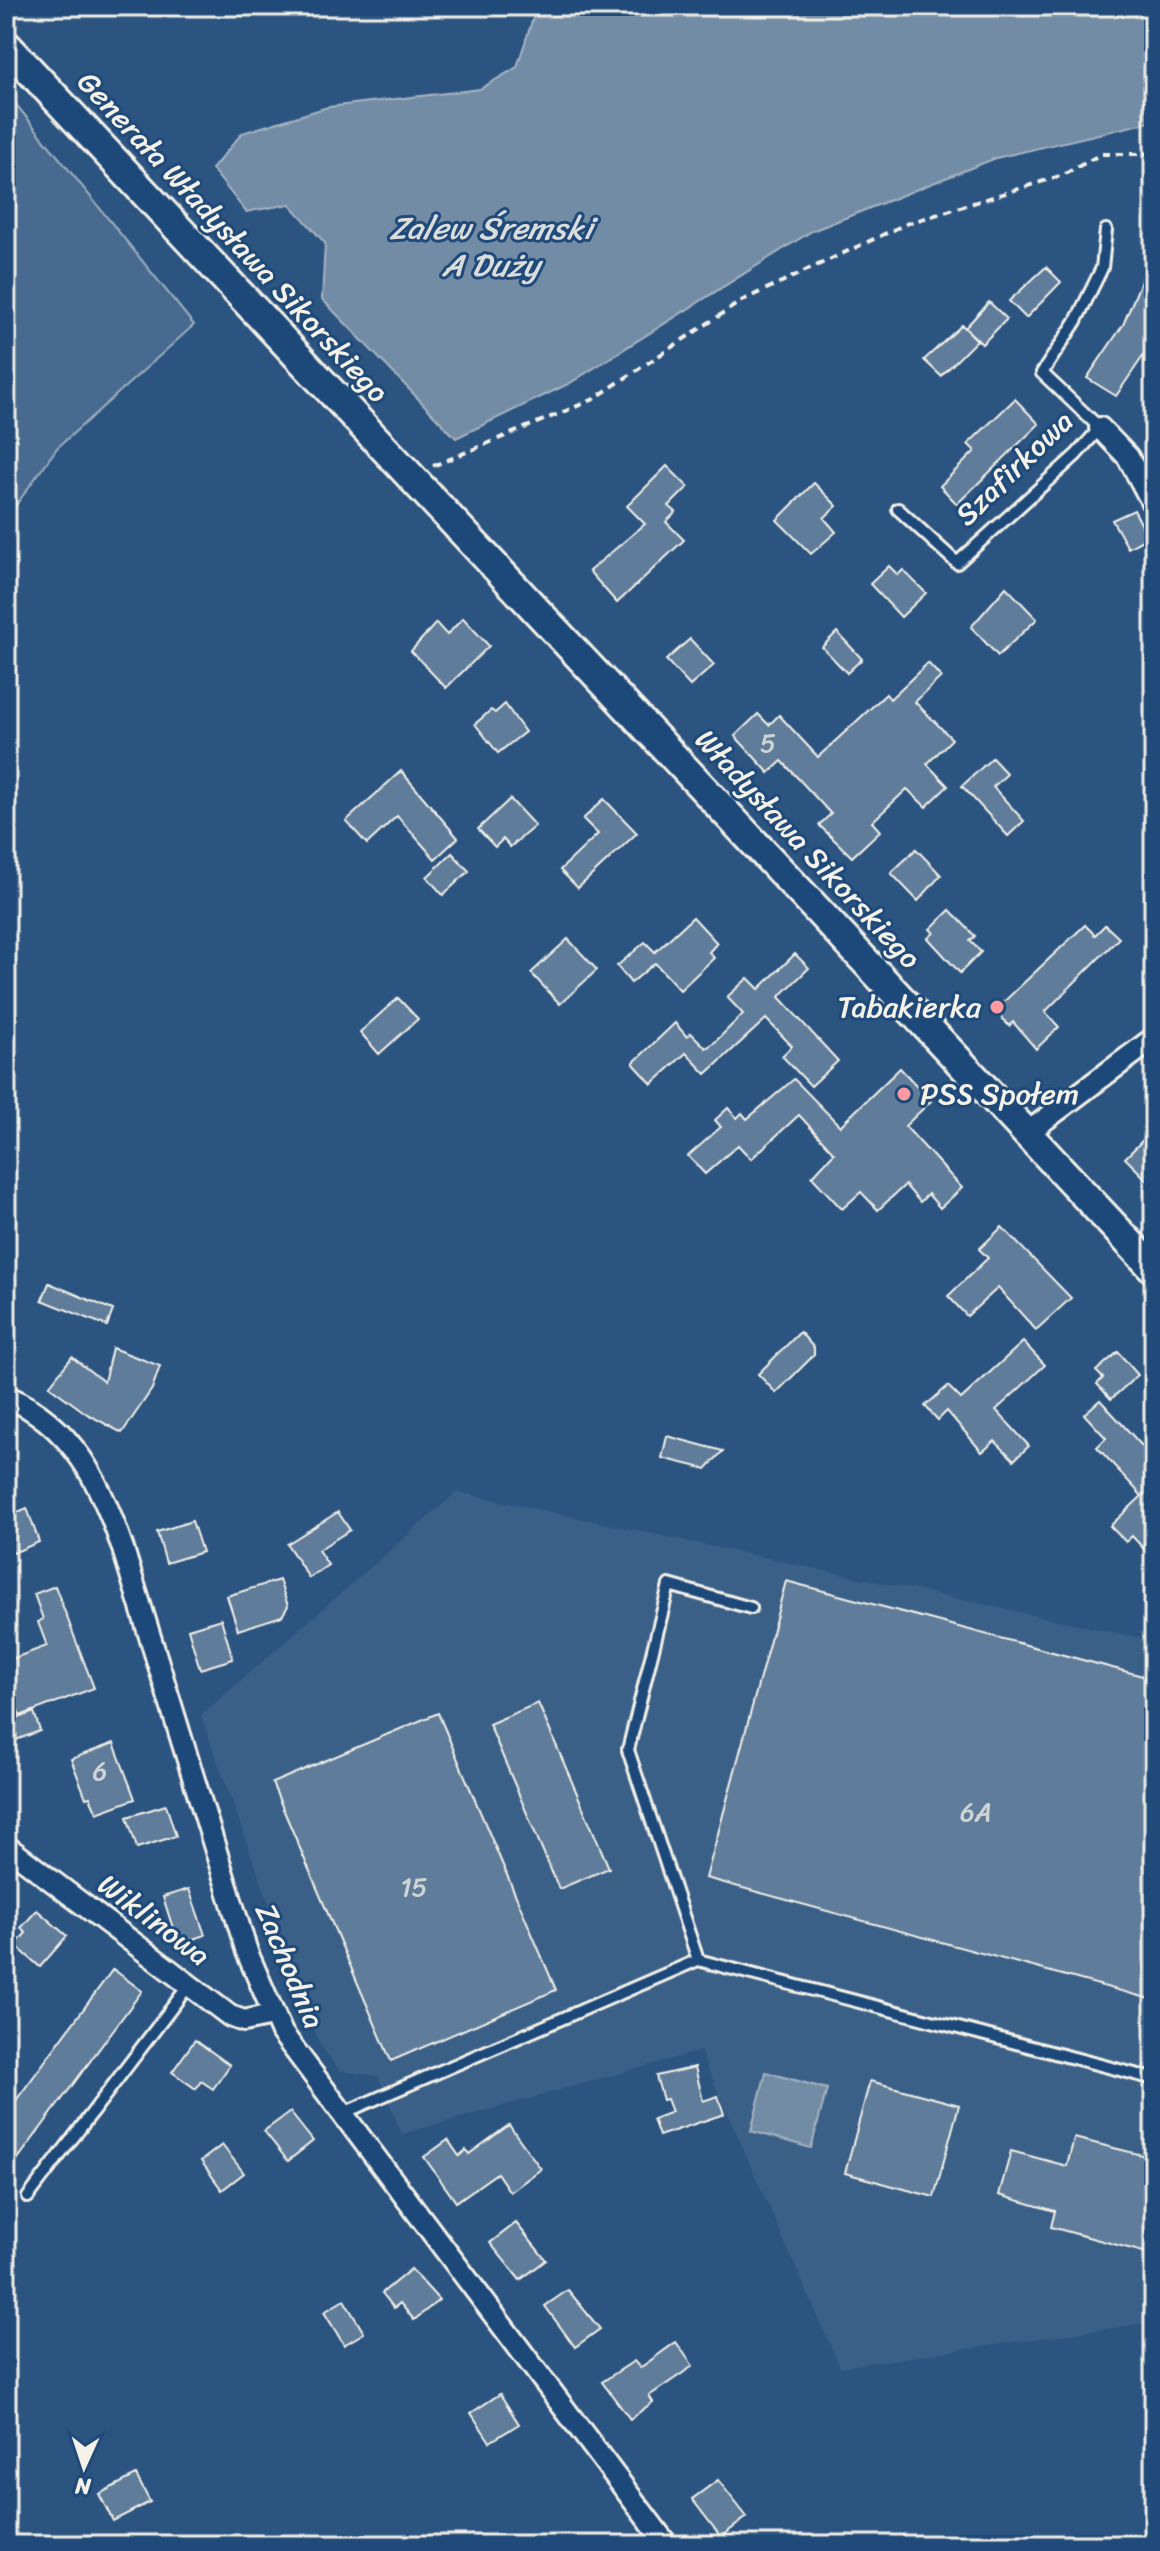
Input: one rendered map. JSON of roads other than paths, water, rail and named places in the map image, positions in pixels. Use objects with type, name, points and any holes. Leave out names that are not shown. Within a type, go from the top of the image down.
[{"type":"main road","name":"Generała Władysława Sikorskiego","points":[[6,45],[411,476]]},
{"type":"main road","name":"Władysława Sikorskiego","points":[[411,476],[1154,1269]]},
{"type":"street","name":"Szafirkowa","points":[[1100,428],[1128,457],[1154,506]]},
{"type":"street","points":[[1027,1133],[1154,1038]]},
{"type":"street","name":"Zachodnia","points":[[6,1396],[33,1409],[63,1435],[89,1467],[102,1492],[123,1549],[247,1952],[272,2015],[292,2050],[667,2545]]},
{"type":"street","name":"Wiklinowa","points":[[6,1846],[236,2019],[253,2020],[272,2015]]},
{"type":"lane","points":[[1100,428],[1042,373],[1076,321],[1102,268],[1106,230]]},
{"type":"lane","name":"Szafirkowa","points":[[898,509],[957,563],[1076,455],[1100,428]]},
{"type":"lane","points":[[698,1960],[628,1750],[669,1585],[751,1608]]},
{"type":"lane","points":[[340,2115],[698,1960],[1154,2079]]},
{"type":"lane","points":[[28,2197],[189,1985]]},
{"type":"water","name":"Zalew Śremski A Duży","points":[[537,6],[1154,6],[1154,121],[996,158],[812,231],[570,383],[456,438],[322,299],[325,243],[290,204],[246,212],[212,169],[242,133],[328,107],[480,89],[517,67]]},
{"type":"water","points":[[766,2072],[827,2089],[811,2148],[751,2131]]},
{"type":"place","name":"Tabakierka","points":[[997,1007]]},
{"type":"place","name":"PSS Społem","points":[[904,1094]]}]
